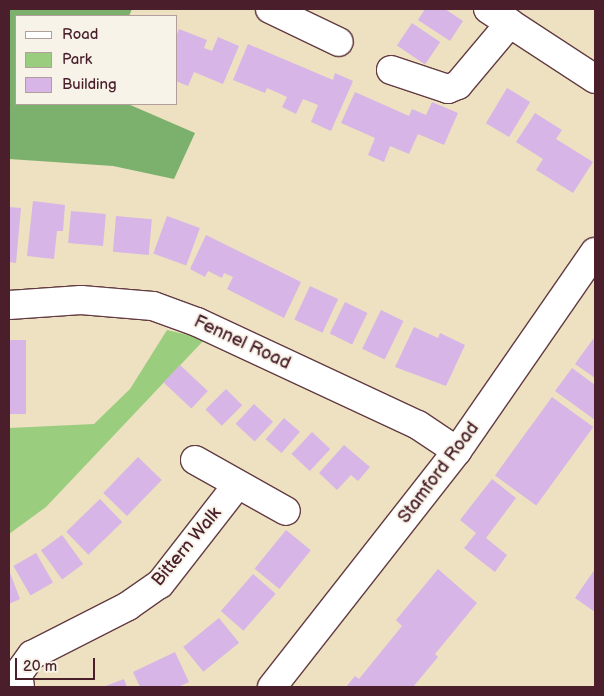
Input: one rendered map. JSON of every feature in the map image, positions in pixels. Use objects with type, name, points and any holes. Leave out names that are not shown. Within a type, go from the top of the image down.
[{"type":"street","points":[[270,9],[339,42]]},
{"type":"street","points":[[391,70],[448,89],[458,85],[499,16],[595,79]]},
{"type":"street","name":"Stamford Road","points":[[272,687],[457,452],[595,252]]},
{"type":"street","name":"Fennel Road","points":[[9,305],[81,300],[153,306],[197,322],[418,425],[457,452]]},
{"type":"street","points":[[195,460],[286,512]]},
{"type":"street","name":"Bittern Walk","points":[[20,687],[18,674],[32,654],[128,606],[160,584],[237,485]]},
{"type":"green space","points":[[9,9],[132,9],[129,15],[15,15],[15,105],[130,105],[195,133],[174,179],[113,166],[9,159]]},
{"type":"green space","points":[[167,330],[205,339],[46,507],[9,534],[9,428],[94,424],[130,389]]},
{"type":"building","points":[[425,9],[445,9],[463,21],[450,41],[418,20]]},
{"type":"building","points":[[412,23],[440,42],[425,64],[397,45]]},
{"type":"building","points":[[179,29],[207,40],[204,48],[212,51],[218,37],[239,46],[223,84],[194,72],[188,86],[178,82]]},
{"type":"building","points":[[248,44],[333,80],[335,73],[353,81],[331,131],[311,122],[318,105],[303,99],[296,114],[282,107],[287,97],[267,88],[265,93],[233,80]]},
{"type":"building","points":[[507,88],[530,102],[509,137],[486,123]]},
{"type":"building","points":[[355,92],[409,116],[412,109],[426,115],[432,102],[458,113],[444,145],[418,134],[409,154],[390,146],[384,162],[368,155],[375,138],[341,123]]},
{"type":"building","points":[[535,113],[562,130],[556,139],[593,162],[573,193],[536,170],[543,159],[516,142]]},
{"type":"building","points":[[33,201],[65,205],[63,231],[57,231],[54,259],[27,256]]},
{"type":"building","points":[[9,207],[21,208],[16,263],[9,262]]},
{"type":"building","points":[[71,211],[106,214],[103,246],[68,243]]},
{"type":"building","points":[[116,216],[152,219],[149,255],[113,252]]},
{"type":"building","points":[[167,216],[200,228],[186,266],[153,254]]},
{"type":"building","points":[[206,235],[301,282],[284,318],[227,289],[233,277],[224,273],[222,278],[208,271],[205,277],[190,269]]},
{"type":"building","points":[[310,286],[338,299],[322,333],[294,320]]},
{"type":"building","points":[[345,302],[367,313],[352,344],[330,333]]},
{"type":"building","points":[[381,310],[403,321],[385,360],[362,349]]},
{"type":"building","points":[[414,327],[438,338],[440,333],[465,345],[446,386],[395,367]]},
{"type":"building","points":[[593,339],[595,341],[595,378],[575,364]]},
{"type":"building","points":[[9,340],[26,340],[26,414],[9,414]]},
{"type":"building","points":[[180,365],[208,391],[191,408],[164,383]]},
{"type":"building","points":[[572,368],[595,385],[595,420],[555,391]]},
{"type":"building","points":[[226,389],[242,405],[222,426],[205,410]]},
{"type":"building","points":[[552,397],[593,427],[536,505],[495,475]]},
{"type":"building","points":[[254,404],[273,422],[255,441],[236,424]]},
{"type":"building","points":[[284,418],[300,432],[281,453],[266,439]]},
{"type":"building","points":[[312,432],[330,449],[310,471],[292,454]]},
{"type":"building","points":[[344,445],[370,467],[358,481],[351,475],[337,490],[319,473]]},
{"type":"building","points":[[138,457],[162,480],[127,516],[103,493]]},
{"type":"building","points":[[492,479],[516,498],[486,538],[507,555],[495,572],[464,548],[476,533],[460,520]]},
{"type":"building","points":[[100,499],[122,522],[88,555],[66,532]]},
{"type":"building","points":[[286,530],[311,550],[279,589],[255,569]]},
{"type":"building","points":[[62,535],[83,564],[62,579],[41,550]]},
{"type":"building","points":[[36,553],[53,582],[30,595],[13,566]]},
{"type":"building","points":[[438,569],[477,603],[435,654],[438,657],[413,687],[346,687],[355,676],[359,679],[402,626],[396,620]]},
{"type":"building","points":[[595,569],[595,612],[575,598]]},
{"type":"building","points":[[9,570],[20,599],[9,604]]},
{"type":"building","points":[[253,574],[276,594],[243,631],[221,611]]},
{"type":"building","points":[[219,618],[239,643],[203,672],[183,647]]},
{"type":"building","points":[[175,652],[189,682],[178,687],[140,687],[133,672]]},
{"type":"building","points":[[124,679],[127,687],[103,687]]}]
